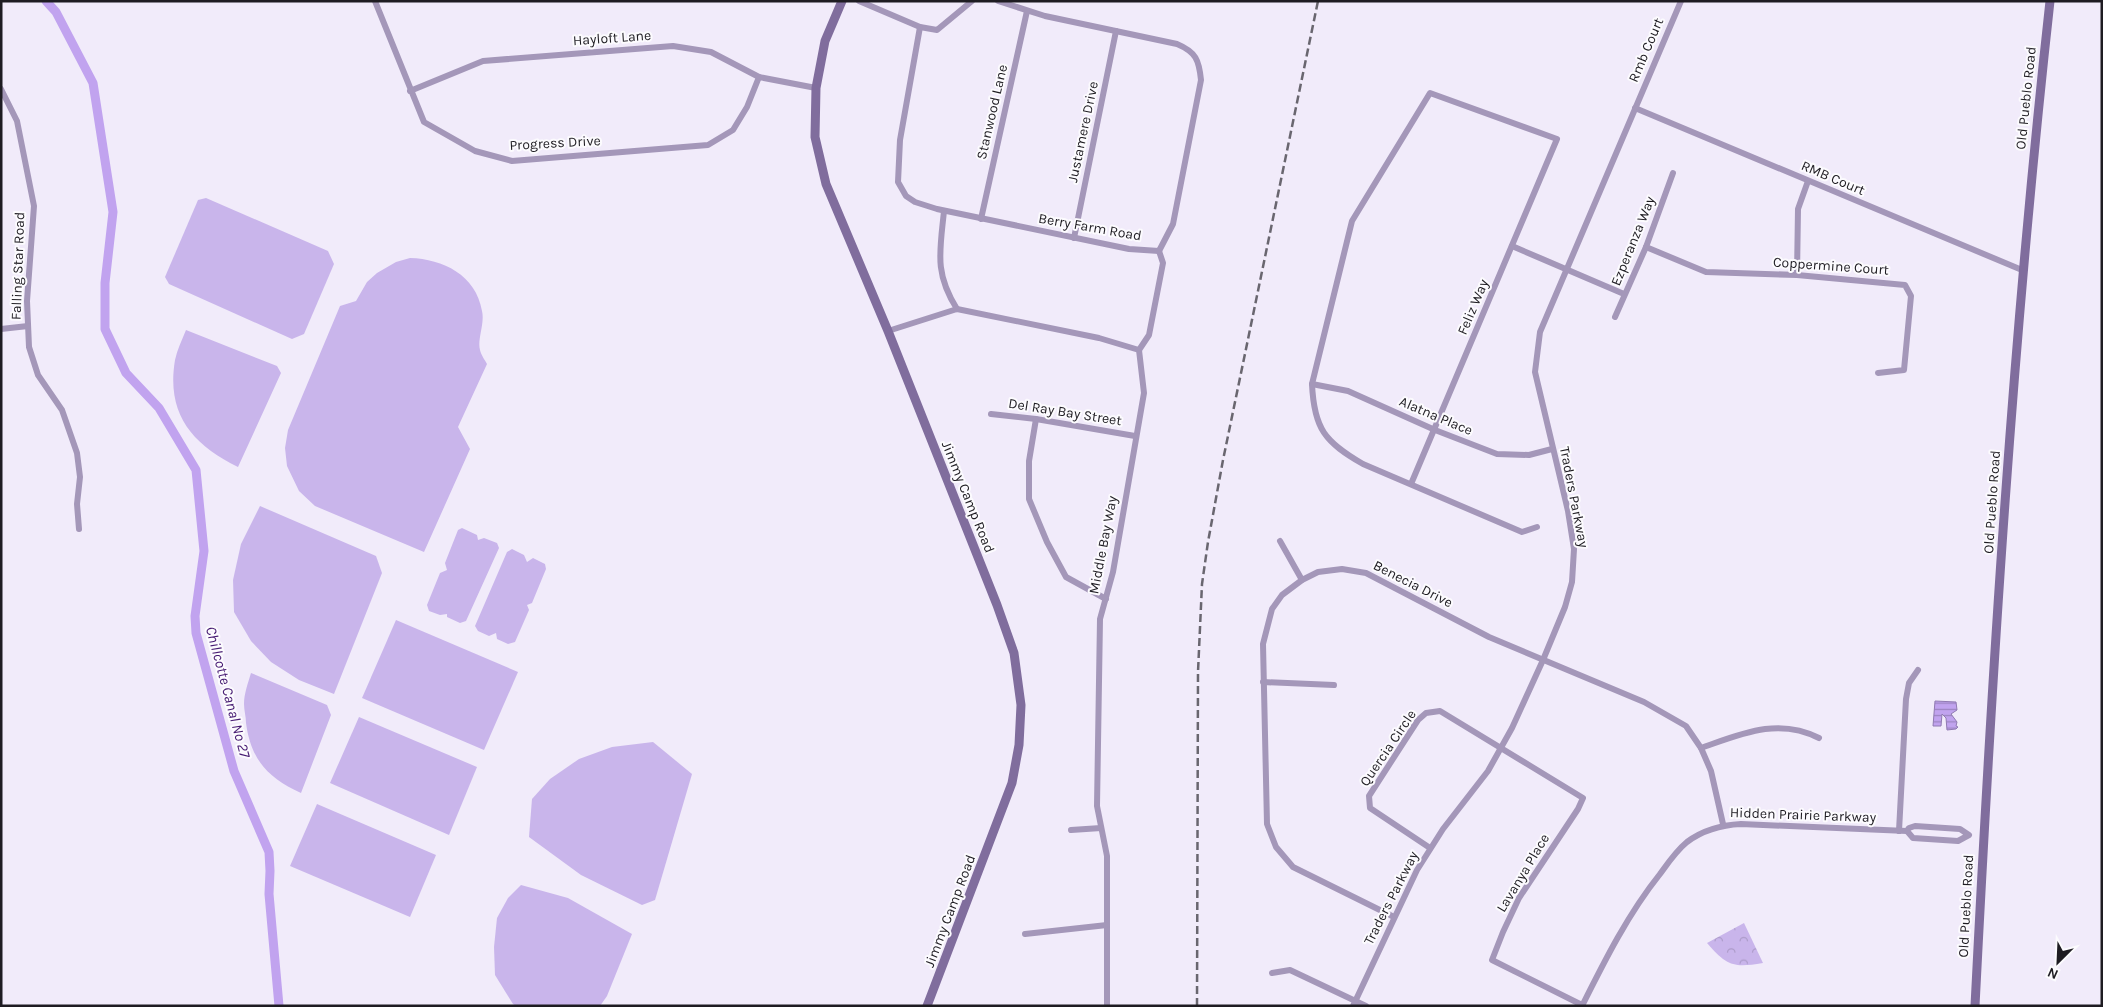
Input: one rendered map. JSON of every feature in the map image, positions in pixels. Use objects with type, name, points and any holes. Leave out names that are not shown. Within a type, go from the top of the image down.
[{"type":"street","name":"Progress Drive","points":[[375,1],[424,122],[475,151],[512,161],[708,145],[733,130],[747,107],[759,76]]},
{"type":"street","name":"Jimmy Camp Road","points":[[842,1],[824,41],[816,88],[815,137],[826,184],[888,331],[1014,653],[1021,705],[1019,745],[1012,783],[928,1005]]},
{"type":"street","points":[[859,1],[920,27],[936,30],[972,1]]},
{"type":"street","name":"Berry Farm Road","points":[[920,27],[900,140],[898,182],[906,196],[916,202],[944,211],[1129,249],[1159,251],[1173,224],[1201,80],[1199,64],[1190,50],[1177,44],[1027,11],[998,1]]},
{"type":"street","name":"Rmb Court","points":[[1635,108],[1681,1]]},
{"type":"street","name":"Old Pueblo Road","points":[[1975,1002],[1983,837],[2022,270],[2050,1]]},
{"type":"street","name":"Stanwood Lane","points":[[981,219],[1027,11]]},
{"type":"street","name":"Justamere Drive","points":[[1074,238],[1116,31]]},
{"type":"street","name":"Hayloft Lane","points":[[410,91],[482,61],[673,46],[712,52],[759,76],[816,88]]},
{"type":"street","name":"Falling Star Road","points":[[1,89],[17,121],[34,206],[26,301],[29,347],[38,374],[62,410],[77,453],[80,477],[77,504],[79,528]]},
{"type":"street","name":"Feliz Way","points":[[1312,384],[1352,221],[1430,93],[1556,139],[1411,484]]},
{"type":"street","name":"RMB Court","points":[[1635,108],[2022,270]]},
{"type":"street","name":"Traders Parkway","points":[[1354,1003],[1417,870],[1443,829],[1488,772],[1512,728],[1543,660],[1572,582],[1574,549],[1568,511],[1535,372],[1540,332],[1635,108]]},
{"type":"street","name":"Ezperanza Way","points":[[1615,317],[1646,247],[1673,173]]},
{"type":"street","points":[[1797,275],[1798,209],[1808,181]]},
{"type":"street","points":[[944,211],[939,258],[947,293],[957,309]]},
{"type":"street","points":[[1512,246],[1624,294]]},
{"type":"street","name":"Coppermine Court","points":[[1646,247],[1706,272],[1797,275],[1905,285],[1911,296],[1904,370],[1878,373]]},
{"type":"street","points":[[888,331],[957,309],[1099,338],[1139,350],[1149,336],[1163,262],[1159,251]]},
{"type":"street","points":[[1,329],[28,326]]},
{"type":"street","name":"Middle Bay Way","points":[[1107,1006],[1107,856],[1097,806],[1100,619],[1113,572],[1135,436],[1144,394],[1139,350]]},
{"type":"street","points":[[1312,384],[1313,406],[1321,431],[1339,450],[1363,464],[1522,532],[1537,527]]},
{"type":"street","name":"Alatna Place","points":[[1312,384],[1348,391],[1434,430],[1496,454],[1529,455],[1552,449]]},
{"type":"street","name":"Del Ray Bay Street","points":[[991,414],[1036,419],[1135,436]]},
{"type":"street","points":[[1036,419],[1028,461],[1029,499],[1047,542],[1066,578],[1106,599]]},
{"type":"street","points":[[1280,541],[1302,580]]},
{"type":"street","name":"Benecia Drive","points":[[1394,917],[1293,867],[1276,847],[1267,824],[1263,644],[1272,609],[1282,595],[1302,580],[1318,572],[1342,569],[1366,573],[1489,636],[1644,702],[1686,726],[1701,748],[1711,770],[1723,824]]},
{"type":"street","points":[[1899,831],[1906,699],[1909,683],[1918,670]]},
{"type":"street","points":[[1264,682],[1334,685]]},
{"type":"street","name":"Quercia Circle","points":[[1430,848],[1370,808],[1369,796],[1418,720],[1426,713],[1440,712],[1501,748]]},
{"type":"street","points":[[1701,748],[1736,735],[1765,728],[1805,731],[1819,738]]},
{"type":"street","name":"Lavanya Place","points":[[1501,748],[1583,798],[1578,809],[1519,898],[1492,960],[1582,1005]]},
{"type":"street","name":"Hidden Prairie Parkway","points":[[1582,1005],[1640,899],[1673,857],[1688,842],[1723,824],[1899,831],[1907,831],[1914,826],[1951,828],[1963,830],[1969,835],[1958,841],[1913,838],[1907,831]]},
{"type":"street","points":[[1071,830],[1101,828]]},
{"type":"street","points":[[1969,835],[1983,837]]},
{"type":"street","points":[[1025,934],[1107,925]]},
{"type":"street","points":[[1272,973],[1290,970],[1354,1003],[1366,1006]]},
{"type":"green space","points":[[206,198],[328,251],[334,264],[304,334],[292,339],[169,284],[165,277],[198,200]]},
{"type":"green space","points":[[410,258],[422,259],[446,266],[456,271],[473,288],[479,298],[483,316],[479,346],[487,364],[458,427],[470,449],[424,552],[315,506],[299,491],[287,466],[285,448],[288,430],[340,306],[356,301],[367,282],[377,273],[396,262]]},
{"type":"green space","points":[[186,330],[277,366],[281,373],[238,467],[207,448],[195,437],[179,412],[173,379],[176,356]]},
{"type":"green space","points":[[260,506],[376,556],[382,573],[334,694],[299,680],[271,662],[251,641],[234,612],[233,580],[241,544]]},
{"type":"green space","points":[[462,528],[477,535],[478,540],[484,538],[497,543],[499,548],[466,621],[460,623],[447,617],[447,614],[440,615],[429,611],[427,605],[440,573],[447,570],[445,563],[458,530]]},
{"type":"green space","points":[[512,549],[524,555],[527,562],[533,558],[545,564],[546,569],[532,603],[527,605],[529,610],[515,642],[508,644],[497,639],[496,633],[489,636],[478,631],[475,626],[507,552]]},
{"type":"green space","points":[[396,620],[518,672],[484,750],[362,698]]},
{"type":"green space","points":[[251,673],[327,705],[331,715],[301,793],[270,774],[252,747],[248,736],[244,704],[245,692]]},
{"type":"green space","points":[[359,717],[477,767],[449,835],[330,783]]},
{"type":"green space","points":[[653,742],[692,774],[655,900],[642,905],[581,875],[529,837],[532,799],[550,779],[579,759],[612,747]]},
{"type":"green space","points":[[317,804],[436,855],[410,917],[290,866]]},
{"type":"green space","points":[[521,885],[568,898],[632,934],[607,996],[600,1006],[516,1006],[513,1004],[495,975],[494,947],[497,918],[508,898]]},
{"type":"green space","points":[[1744,923],[1763,963],[1731,964],[1720,957],[1707,943]]},
{"type":"shaded area","points":[[1935,701],[1956,702],[1957,710],[1951,714],[1957,722],[1956,726],[1958,727],[1956,729],[1947,730],[1946,718],[1942,714],[1941,726],[1933,726]]},
{"type":"waterway","name":"Chillcotte Canal No 27","points":[[46,1],[56,12],[93,83],[113,212],[105,283],[105,329],[126,373],[159,408],[196,470],[204,551],[195,616],[196,633],[234,771],[269,852],[269,894],[279,1006]]},
{"type":"railway","points":[[1197,1006],[1198,672],[1202,584],[1223,460],[1318,1]]}]
